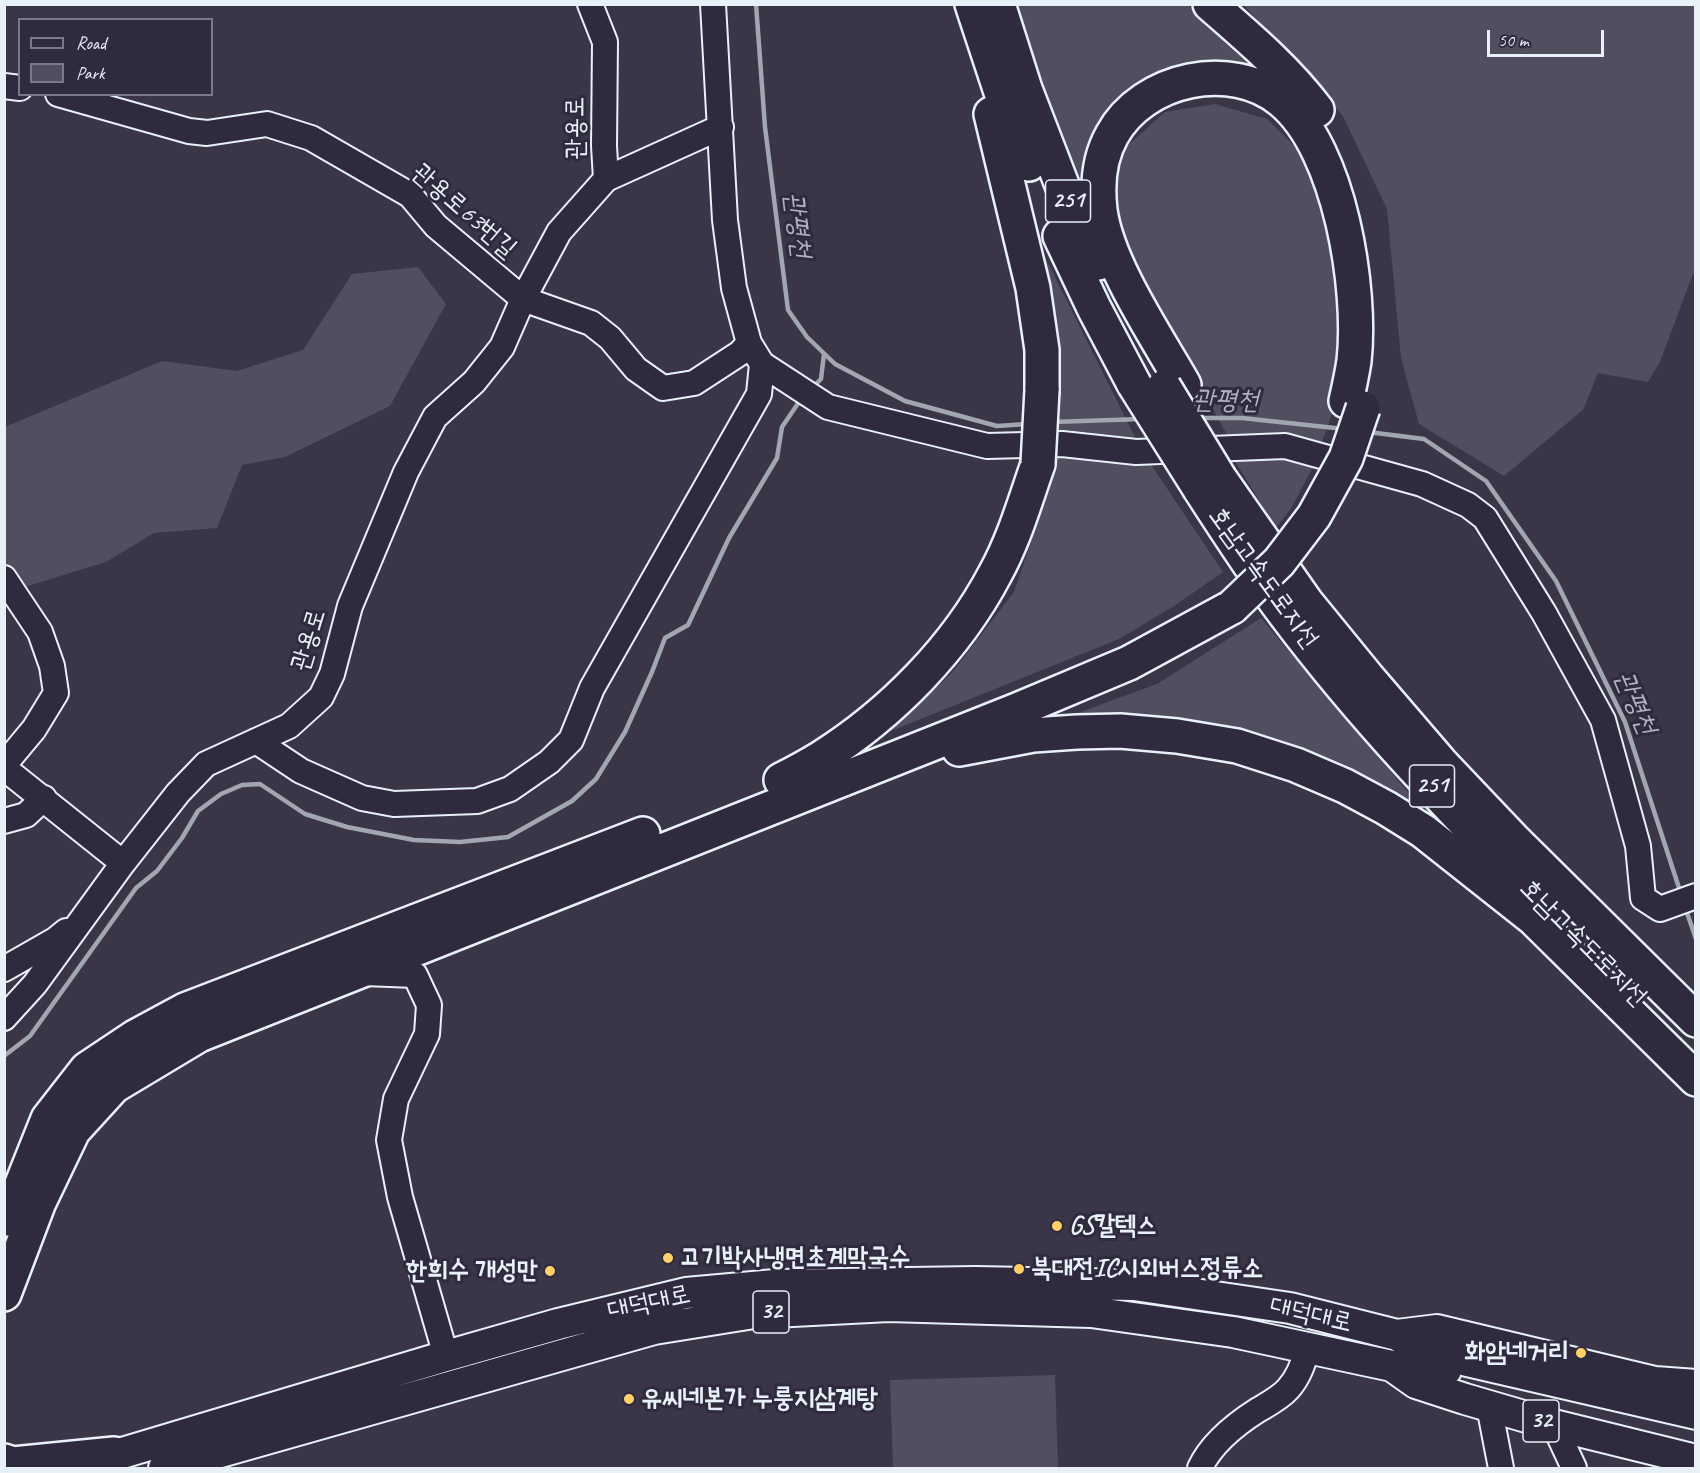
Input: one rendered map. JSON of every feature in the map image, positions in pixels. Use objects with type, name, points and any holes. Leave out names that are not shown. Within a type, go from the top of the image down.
[{"type":"highway","points":[[781,780],[821,758],[877,717],[904,692],[956,636],[996,573],[1010,542],[1038,464],[1042,350],[1033,288],[965,4]]},
{"type":"highway","name":"호남고속도로지선","points":[[972,4],[1004,101],[1046,205],[1094,308],[1161,385]]},
{"type":"highway","name":"호남고속도로지선","points":[[998,4],[1025,89],[1067,198],[1117,303],[1161,385],[1219,480],[1284,613],[1345,689],[1498,858],[1695,1057]]},
{"type":"highway","points":[[1210,4],[1301,88],[1326,122],[1348,168],[1365,227],[1375,297],[1372,364],[1355,405]]},
{"type":"highway","points":[[4,1294],[39,1202],[73,1131],[114,1086],[199,1035],[1129,663],[1279,562],[1314,516],[1346,458],[1355,405],[1354,297],[1345,229],[1328,174],[1306,128],[1283,101],[1269,91],[1231,78],[1187,81],[1155,93],[1138,104],[1112,134],[1100,167],[1098,188],[1104,232],[1134,297],[1161,385],[1219,480]]},
{"type":"highway","name":"호남고속도로지선","points":[[1219,480],[1256,504],[1326,609],[1336,640],[1441,763],[1516,842],[1695,1020]]},
{"type":"highway","points":[[4,1227],[48,1119],[87,1070],[135,1037],[185,1010],[1123,646],[1225,599]]},
{"type":"highway","points":[[855,774],[915,758],[1033,735],[1119,731],[1177,736],[1237,746],[1296,765],[1345,786],[1423,831],[1533,918],[1695,1079]]},
{"type":"highway","points":[[4,1461],[14,1464],[114,1454]]},
{"type":"main road","name":"대덕대로","points":[[63,1468],[87,1463],[558,1324],[686,1293],[775,1285],[975,1282],[1134,1285],[1290,1308],[1396,1335],[1428,1352],[1695,1414]]},
{"type":"main road","name":"대덕대로","points":[[164,1468],[654,1329],[754,1313],[889,1306],[1091,1312],[1233,1332],[1392,1366],[1420,1363],[1695,1434]]},
{"type":"main road","name":"대덕대로","points":[[1396,1335],[1437,1330],[1655,1382],[1695,1385]]},
{"type":"main road","name":"대덕대로","points":[[1392,1366],[1416,1383],[1490,1406],[1554,1425],[1695,1460]]},
{"type":"street","name":"관용로","points":[[4,1018],[35,984],[123,863],[178,793],[206,764],[289,726],[321,697],[332,674],[350,606],[406,472],[435,417],[474,382],[502,347],[523,298],[559,232],[606,179],[605,42],[590,4]]},
{"type":"street","points":[[713,4],[725,220],[734,288],[749,343],[767,368],[828,407],[987,446],[1062,444],[1136,452],[1285,446],[1422,484],[1468,505],[1485,518],[1544,613],[1603,720],[1638,846],[1643,898],[1660,909],[1694,896]]},
{"type":"street","name":"관용로63번길","points":[[65,96],[189,131],[207,134],[267,124],[311,138],[410,195],[436,226],[523,298]]},
{"type":"street","points":[[606,179],[721,127]]},
{"type":"street","points":[[523,298],[591,323],[610,338],[636,369],[663,388],[694,383],[740,353],[749,343]]},
{"type":"street","points":[[256,741],[301,771],[362,798],[394,804],[477,801],[510,789],[549,762],[571,740],[592,688],[759,394],[767,368]]},
{"type":"street","points":[[4,578],[40,632],[52,666],[56,693],[34,729],[4,766],[123,863]]},
{"type":"street","points":[[4,821],[26,815],[44,798]]},
{"type":"street","points":[[35,984],[11,966],[55,940],[91,910]]},
{"type":"street","points":[[358,972],[415,975],[429,1005],[427,1034],[396,1099],[389,1140],[400,1197],[446,1356]]},
{"type":"street","points":[[1200,1468],[1211,1450],[1229,1433],[1248,1416],[1286,1391],[1297,1378],[1308,1348]]},
{"type":"street","points":[[1490,1406],[1501,1468]]},
{"type":"street","points":[[1554,1425],[1574,1468]]},
{"type":"green space","points":[[1015,5],[1187,5],[1235,42],[1278,88],[1214,72],[1092,149],[1082,193],[1043,96]]},
{"type":"green space","points":[[1244,5],[1695,5],[1695,273],[1660,362],[1648,382],[1598,373],[1583,410],[1504,476],[1419,424],[1401,358],[1387,209],[1343,116]]},
{"type":"green space","points":[[1215,104],[1267,119],[1304,156],[1333,224],[1345,286],[1340,392],[1319,450],[1232,444],[1138,272],[1111,198],[1125,148],[1165,112]]},
{"type":"green space","points":[[1035,237],[1142,451],[1223,572],[1174,606],[1119,639],[886,733],[950,675],[1014,592],[1046,498],[1056,375]]},
{"type":"green space","points":[[418,267],[446,304],[390,406],[285,457],[242,465],[217,528],[154,533],[106,562],[5,593],[5,427],[162,361],[237,371],[303,350],[352,274]]},
{"type":"green space","points":[[1285,450],[1315,463],[1292,507],[1276,528],[1230,453]]},
{"type":"green space","points":[[1261,618],[1444,835],[1359,783],[1053,722],[1157,684]]},
{"type":"green space","points":[[1055,1375],[1058,1468],[893,1468],[890,1380]]},
{"type":"waterway","name":"관평천","points":[[756,4],[765,127],[788,310],[807,337],[835,364],[905,401],[997,426],[1027,424]]},
{"type":"waterway","points":[[813,387],[821,379],[824,354]]},
{"type":"waterway","points":[[4,1056],[30,1036],[136,888],[157,871],[182,838],[198,811],[221,794],[242,785],[260,784],[305,814],[347,827],[414,840],[460,842],[508,837],[572,801],[596,779],[625,732],[665,638],[688,625],[729,538],[777,458],[782,427],[801,399]]},
{"type":"waterway","name":"관평천","points":[[1197,418],[1242,418],[1344,429]]},
{"type":"waterway","name":"관평천","points":[[1053,422],[1141,419]]},
{"type":"waterway","name":"관평천","points":[[1368,432],[1424,439],[1486,481],[1556,581],[1625,722],[1681,894]]},
{"type":"waterway","name":"관평천","points":[[1685,907],[1696,939]]},
{"type":"place","name":"GS칼텍스","points":[[1057,1226]]},
{"type":"place","name":"고기박사냉면초계막국수","points":[[668,1258]]},
{"type":"place","name":"북대전IC시외버스정류소","points":[[1019,1269]]},
{"type":"place","name":"한희수 개성만","points":[[550,1271]]},
{"type":"place","name":"화암네거리","points":[[1581,1353]]},
{"type":"place","name":"유씨네본가 누룽지삼계탕","points":[[629,1399]]}]
